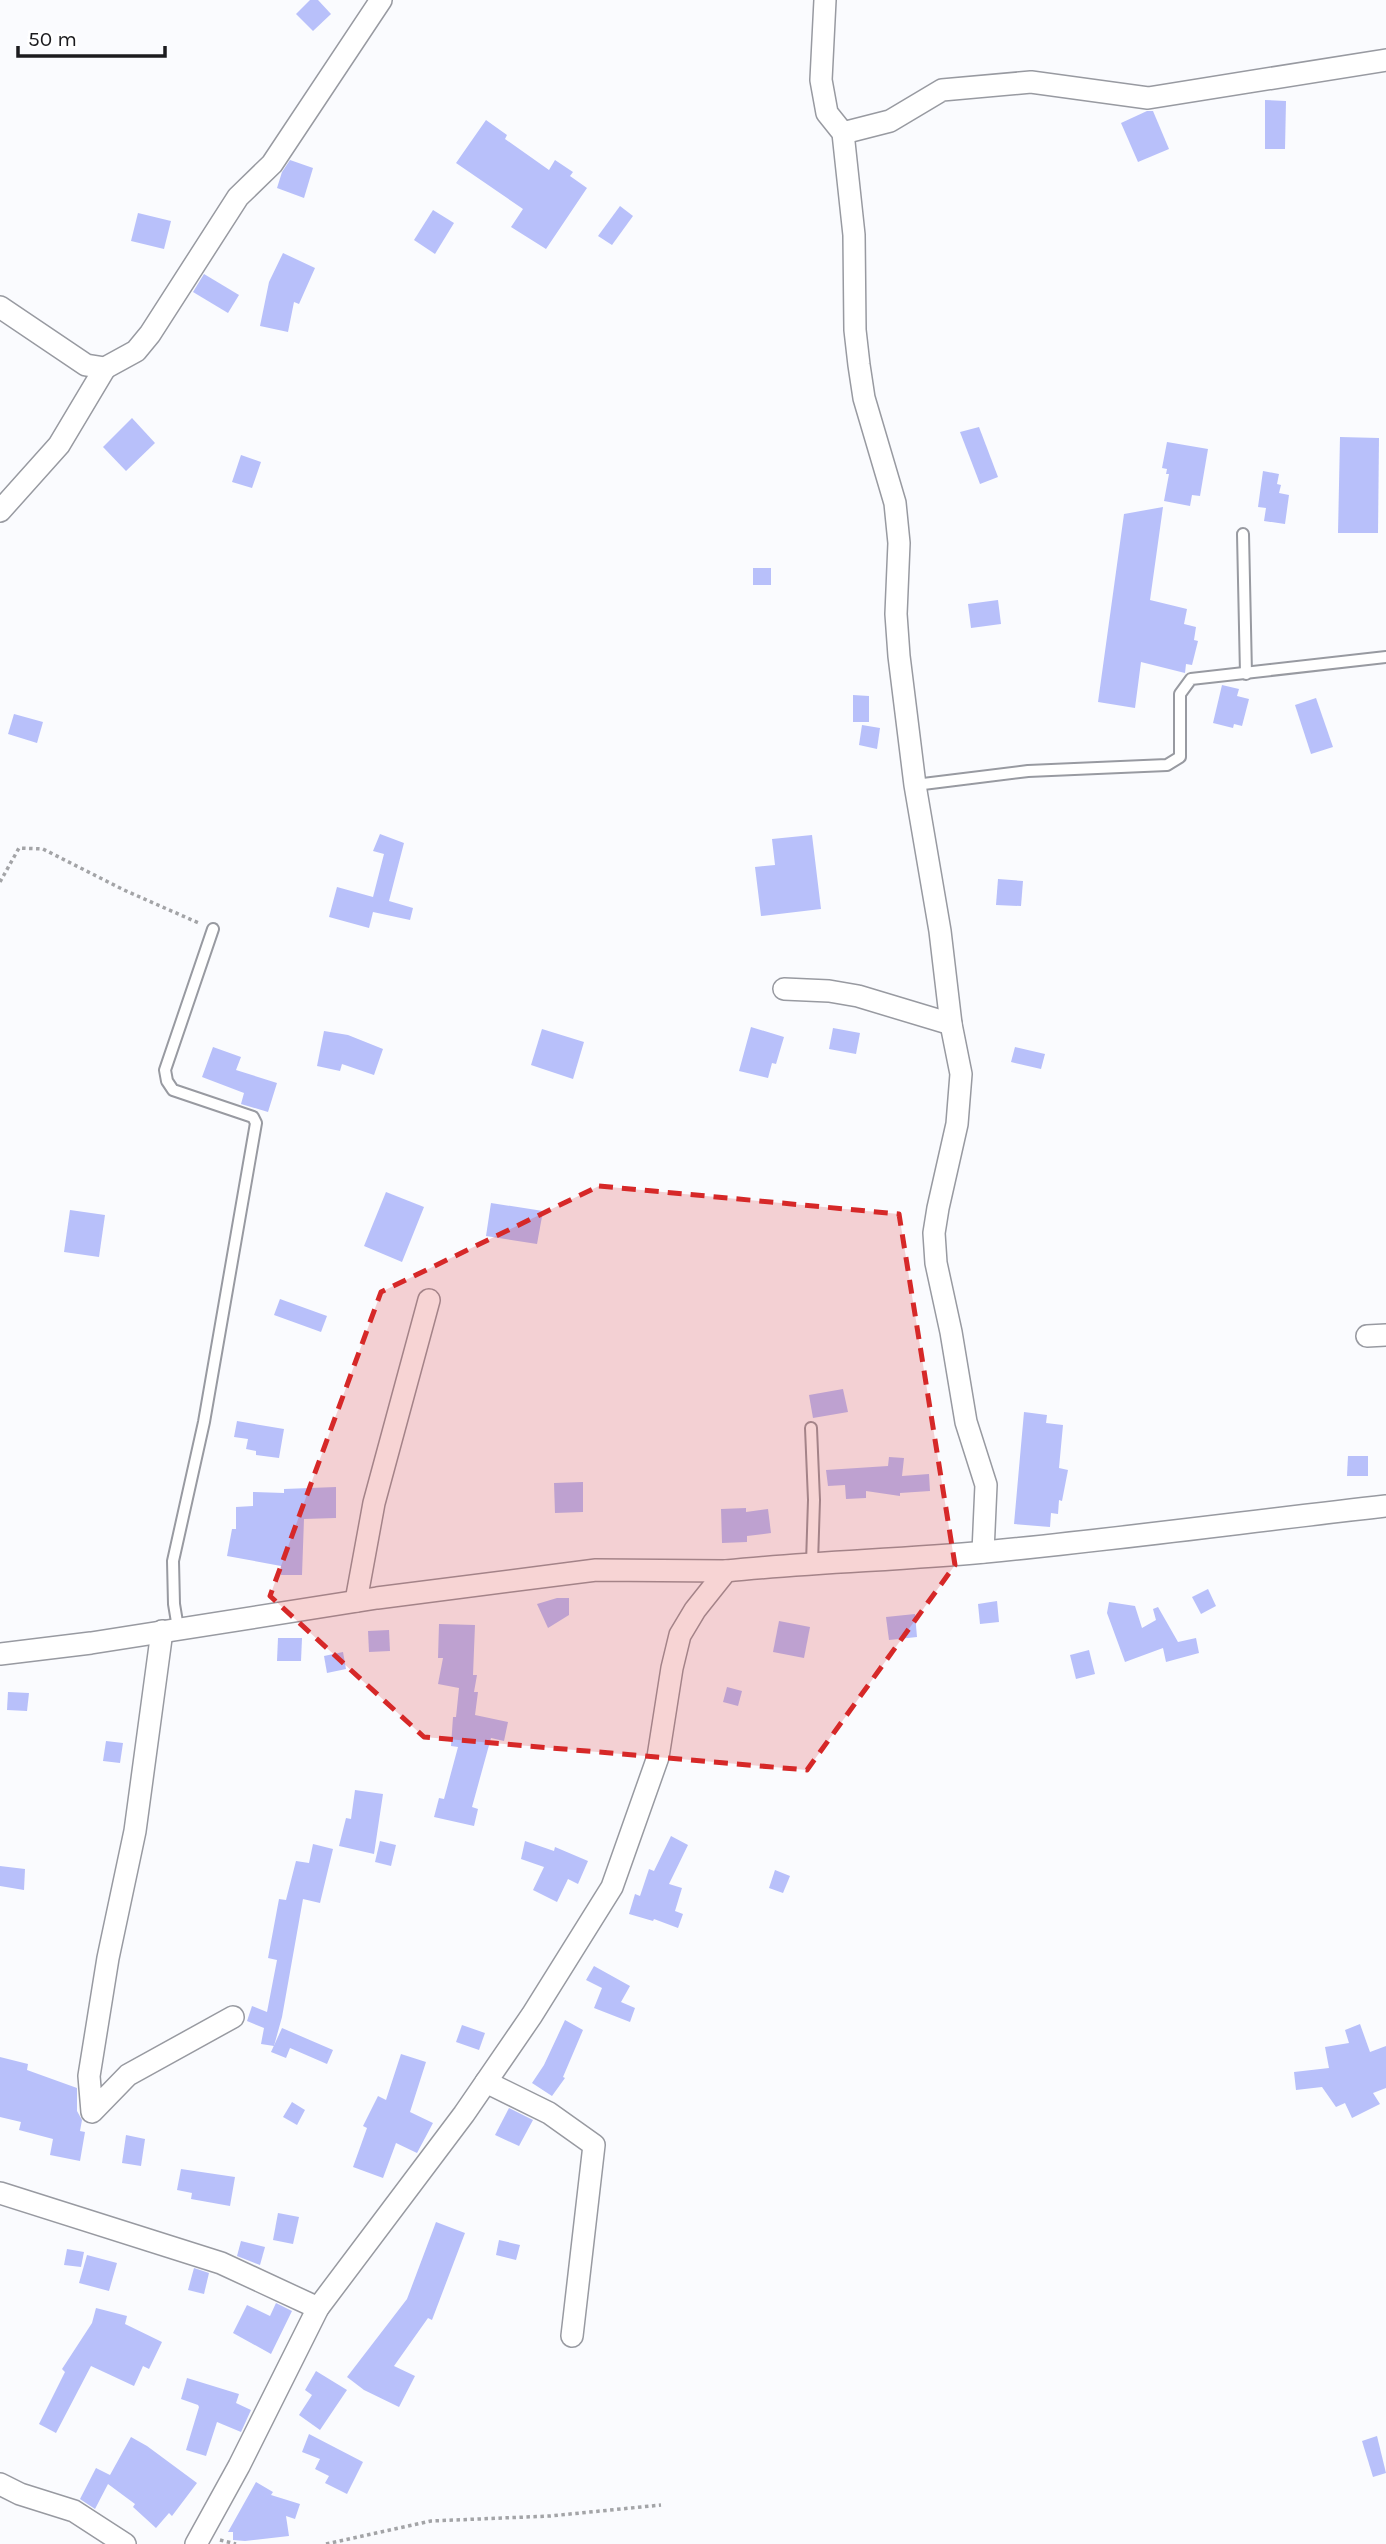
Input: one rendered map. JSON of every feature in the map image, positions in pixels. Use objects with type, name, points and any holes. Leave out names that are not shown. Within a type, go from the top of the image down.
[{"type":"street","points":[[0,511],[59,445],[105,368],[136,351],[150,334],[238,197],[272,164],[381,0]]},
{"type":"street","points":[[825,0],[821,67],[823,94],[827,113],[843,132],[854,235],[855,330],[859,365],[864,398],[895,503],[899,543],[896,614],[899,656],[915,785],[961,1074],[961,1100],[934,1233],[936,1263],[966,1423],[986,1485],[984,1552]]},
{"type":"street","points":[[843,132],[890,121],[942,90],[1031,82],[1147,98],[1386,60]]},
{"type":"street","points":[[0,307],[86,365],[105,368]]},
{"type":"street","points":[[784,989],[829,991],[858,996],[951,1024]]},
{"type":"street","points":[[356,1601],[374,1503],[429,1300]]},
{"type":"street","points":[[0,1654],[356,1601],[596,1570],[726,1572],[812,1563],[903,1559],[1386,1506]]},
{"type":"street","points":[[196,2544],[239,2466],[318,2308],[486,2082],[532,2015],[612,1887],[658,1757],[680,1635],[695,1610],[726,1572]]},
{"type":"street","points":[[170,1629],[135,1831],[108,1958],[89,2076],[92,2112],[128,2075],[233,2017]]},
{"type":"street","points":[[486,2082],[549,2113],[594,2145],[572,2336]]},
{"type":"street","points":[[0,2193],[221,2263],[318,2308]]},
{"type":"street","points":[[0,2484],[20,2494],[74,2511],[125,2544]]},
{"type":"lane","points":[[1243,534],[1246,674]]},
{"type":"lane","points":[[915,785],[1028,771],[1167,765],[1180,757],[1180,694],[1191,679],[1386,657]]},
{"type":"lane","points":[[170,1629],[174,1604],[173,1561],[204,1422],[256,1123],[253,1117],[173,1090],[167,1081],[165,1070],[172,1044],[195,986],[213,929]]},
{"type":"lane","points":[[811,1428],[814,1500],[812,1563]]},
{"type":"path","points":[[0,882],[19,848],[43,849],[124,890],[213,929]]},
{"type":"path","points":[[326,2544],[431,2521],[550,2516],[661,2505]]},
{"type":"highlighted area","points":[[599,1186],[899,1214],[955,1565],[807,1770],[424,1737],[270,1596],[381,1292]]},
{"type":"building","points":[[310,0],[318,0],[331,14],[313,31],[296,14]]},
{"type":"building","points":[[1265,100],[1286,101],[1285,149],[1265,149]]},
{"type":"building","points":[[1147,111],[1153,111],[1169,149],[1138,162],[1121,123]]},
{"type":"building","points":[[486,120],[507,135],[505,139],[549,170],[555,160],[573,172],[570,176],[587,188],[546,249],[511,227],[523,209],[456,163]]},
{"type":"building","points":[[290,160],[313,168],[304,198],[277,188],[282,172]]},
{"type":"building","points":[[620,206],[633,216],[612,245],[598,236]]},
{"type":"building","points":[[433,210],[454,223],[435,254],[414,240]]},
{"type":"building","points":[[138,213],[171,221],[164,249],[131,241]]},
{"type":"building","points":[[283,253],[315,268],[299,304],[294,302],[288,332],[260,326],[269,282]]},
{"type":"building","points":[[204,274],[239,295],[228,313],[193,292]]},
{"type":"building","points":[[132,418],[155,443],[126,471],[103,447]]},
{"type":"building","points":[[979,427],[998,477],[980,484],[960,432]]},
{"type":"building","points":[[1340,437],[1379,438],[1378,533],[1338,533]]},
{"type":"building","points":[[1167,442],[1208,449],[1200,496],[1192,495],[1190,506],[1164,501],[1169,474],[1166,474],[1167,469],[1162,468]]},
{"type":"building","points":[[241,455],[261,462],[252,488],[232,482]]},
{"type":"building","points":[[1263,471],[1279,474],[1279,493],[1289,495],[1285,524],[1264,521],[1266,508],[1258,507]]},
{"type":"building","points":[[1163,507],[1150,600],[1187,609],[1184,624],[1196,627],[1194,640],[1198,641],[1192,665],[1186,664],[1185,673],[1141,662],[1135,708],[1098,702],[1124,514]]},
{"type":"building","points":[[753,568],[771,568],[771,585],[753,585]]},
{"type":"building","points":[[998,600],[1001,624],[971,628],[968,604]]},
{"type":"building","points":[[1222,685],[1239,689],[1237,696],[1249,699],[1242,726],[1234,724],[1233,728],[1213,723]]},
{"type":"building","points":[[853,695],[869,696],[869,722],[853,722]]},
{"type":"building","points":[[1316,698],[1333,747],[1311,754],[1295,705]]},
{"type":"building","points":[[14,714],[43,722],[37,743],[8,734]]},
{"type":"building","points":[[862,725],[880,728],[877,749],[859,745]]},
{"type":"building","points":[[380,834],[404,843],[389,901],[413,908],[410,920],[373,912],[369,928],[329,917],[337,887],[373,897],[384,854],[373,851]]},
{"type":"building","points":[[812,835],[821,909],[761,916],[755,867],[775,865],[772,839]]},
{"type":"building","points":[[998,879],[1023,881],[1021,906],[996,905]]},
{"type":"building","points":[[751,1027],[784,1037],[776,1064],[772,1063],[768,1078],[739,1071]]},
{"type":"building","points":[[833,1028],[860,1033],[856,1054],[829,1049]]},
{"type":"building","points":[[542,1029],[584,1042],[573,1079],[531,1065]]},
{"type":"building","points":[[324,1031],[348,1035],[383,1049],[374,1075],[342,1064],[340,1071],[317,1066]]},
{"type":"building","points":[[213,1047],[241,1057],[236,1070],[277,1083],[268,1112],[241,1104],[244,1093],[202,1077]]},
{"type":"building","points":[[1015,1047],[1045,1054],[1041,1069],[1011,1062]]},
{"type":"building","points":[[386,1192],[424,1207],[402,1262],[364,1246]]},
{"type":"building","points":[[491,1203],[543,1211],[537,1244],[486,1236]]},
{"type":"building","points":[[70,1210],[105,1215],[99,1257],[64,1252]]},
{"type":"building","points":[[280,1299],[327,1316],[321,1332],[274,1315]]},
{"type":"building","points":[[843,1389],[848,1412],[813,1418],[809,1395]]},
{"type":"building","points":[[1024,1412],[1047,1415],[1046,1423],[1063,1425],[1059,1468],[1068,1470],[1062,1501],[1059,1500],[1058,1514],[1051,1513],[1050,1527],[1014,1524]]},
{"type":"building","points":[[237,1421],[284,1429],[279,1458],[256,1455],[256,1451],[246,1449],[248,1439],[234,1437]]},
{"type":"building","points":[[1348,1456],[1368,1456],[1368,1476],[1347,1476]]},
{"type":"building","points":[[889,1457],[904,1458],[902,1476],[929,1474],[930,1491],[900,1493],[900,1496],[866,1491],[866,1498],[846,1499],[845,1485],[828,1486],[826,1470],[888,1466]]},
{"type":"building","points":[[583,1482],[583,1512],[555,1513],[554,1483]]},
{"type":"building","points":[[336,1487],[336,1518],[304,1519],[302,1575],[281,1575],[281,1566],[227,1556],[232,1529],[236,1529],[236,1507],[253,1506],[253,1492],[284,1493],[284,1489]]},
{"type":"building","points":[[746,1508],[746,1512],[768,1509],[771,1533],[747,1536],[747,1542],[722,1543],[721,1509]]},
{"type":"building","points":[[1208,1589],[1216,1606],[1201,1614],[1192,1597]]},
{"type":"building","points":[[557,1598],[569,1598],[569,1615],[548,1628],[537,1604]]},
{"type":"building","points":[[997,1601],[999,1622],[980,1624],[978,1604]]},
{"type":"building","points":[[1109,1602],[1135,1606],[1142,1628],[1156,1620],[1153,1609],[1158,1607],[1178,1642],[1196,1638],[1199,1653],[1166,1662],[1163,1648],[1125,1662],[1107,1613]]},
{"type":"building","points":[[915,1614],[917,1637],[889,1640],[886,1617]]},
{"type":"building","points":[[779,1621],[810,1627],[804,1658],[773,1652]]},
{"type":"building","points":[[439,1624],[475,1625],[473,1675],[477,1675],[474,1692],[478,1692],[475,1715],[508,1722],[504,1741],[491,1738],[472,1807],[478,1809],[474,1826],[434,1817],[439,1798],[444,1799],[458,1747],[451,1746],[459,1688],[438,1684],[443,1658],[438,1658]]},
{"type":"building","points":[[389,1630],[390,1651],[369,1652],[368,1631]]},
{"type":"building","points":[[278,1638],[302,1638],[301,1661],[277,1661]]},
{"type":"building","points":[[1089,1650],[1095,1674],[1076,1679],[1070,1655]]},
{"type":"building","points":[[343,1652],[346,1669],[327,1673],[324,1656]]},
{"type":"building","points":[[727,1687],[742,1691],[738,1706],[723,1702]]},
{"type":"building","points":[[8,1692],[29,1693],[27,1711],[7,1710]]},
{"type":"building","points":[[106,1741],[123,1743],[120,1763],[103,1761]]},
{"type":"building","points":[[355,1790],[383,1794],[374,1854],[339,1846],[346,1818],[351,1819]]},
{"type":"building","points":[[671,1836],[688,1845],[669,1884],[682,1888],[675,1911],[683,1914],[678,1928],[629,1914],[635,1894],[640,1896],[649,1869],[654,1871]]},
{"type":"building","points":[[380,1841],[396,1845],[391,1866],[375,1862]]},
{"type":"building","points":[[525,1841],[554,1851],[555,1847],[588,1861],[578,1884],[568,1879],[557,1902],[533,1890],[544,1867],[521,1859]]},
{"type":"building","points":[[313,1844],[333,1849],[320,1903],[303,1899],[282,2017],[274,2046],[261,2044],[264,2028],[247,2021],[252,2006],[267,2012],[277,1960],[268,1958],[279,1899],[286,1900],[296,1861],[309,1863]]},
{"type":"building","points":[[0,1866],[25,1869],[24,1890],[0,1886]]},
{"type":"building","points":[[775,1870],[790,1876],[783,1893],[769,1888]]},
{"type":"building","points":[[594,1966],[630,1986],[621,2002],[635,2008],[630,2022],[594,2008],[602,1988],[586,1980]]},
{"type":"building","points":[[565,2020],[583,2030],[563,2077],[565,2078],[552,2096],[532,2083],[544,2065]]},
{"type":"building","points":[[1360,2024],[1370,2052],[1386,2046],[1386,2088],[1373,2093],[1380,2104],[1352,2118],[1345,2103],[1336,2107],[1322,2087],[1296,2090],[1294,2072],[1329,2068],[1325,2047],[1349,2043],[1345,2030]]},
{"type":"building","points":[[462,2025],[485,2033],[479,2050],[456,2042]]},
{"type":"building","points":[[282,2028],[333,2050],[327,2064],[290,2048],[286,2058],[271,2052]]},
{"type":"building","points":[[401,2054],[426,2062],[410,2112],[433,2123],[417,2153],[396,2143],[383,2178],[353,2167],[367,2128],[363,2126],[378,2096],[386,2100]]},
{"type":"building","points":[[0,2057],[28,2064],[27,2070],[77,2088],[77,2111],[82,2120],[80,2131],[85,2132],[80,2161],[50,2155],[53,2139],[19,2130],[21,2122],[0,2117]]},
{"type":"building","points":[[292,2102],[305,2110],[297,2125],[283,2117]]},
{"type":"building","points":[[509,2108],[533,2120],[519,2146],[495,2135]]},
{"type":"building","points":[[126,2135],[145,2139],[141,2166],[122,2163]]},
{"type":"building","points":[[181,2169],[235,2177],[230,2206],[191,2199],[192,2193],[177,2190]]},
{"type":"building","points":[[278,2213],[299,2217],[293,2244],[273,2240]]},
{"type":"building","points":[[436,2222],[465,2233],[432,2320],[428,2318],[394,2366],[415,2376],[399,2407],[364,2390],[347,2377],[407,2299]]},
{"type":"building","points":[[499,2240],[520,2245],[516,2260],[496,2255]]},
{"type":"building","points":[[241,2241],[265,2247],[260,2265],[237,2256]]},
{"type":"building","points":[[67,2249],[84,2252],[81,2267],[64,2265]]},
{"type":"building","points":[[87,2255],[117,2263],[109,2291],[79,2283]]},
{"type":"building","points":[[194,2268],[209,2273],[204,2294],[188,2290]]},
{"type":"building","points":[[276,2303],[292,2311],[271,2354],[233,2333],[247,2305],[270,2316]]},
{"type":"building","points":[[96,2308],[127,2316],[125,2324],[162,2342],[149,2369],[143,2366],[134,2386],[91,2366],[56,2433],[39,2424],[65,2372],[62,2369],[92,2323]]},
{"type":"building","points":[[316,2371],[347,2390],[320,2430],[299,2415],[312,2395],[305,2390]]},
{"type":"building","points":[[187,2378],[239,2394],[236,2403],[251,2410],[241,2432],[217,2422],[206,2456],[186,2450],[199,2407],[181,2399]]},
{"type":"building","points":[[309,2434],[363,2462],[347,2494],[325,2483],[329,2476],[315,2469],[320,2459],[302,2452]]},
{"type":"building","points":[[1377,2436],[1386,2473],[1373,2477],[1362,2441]]},
{"type":"building","points":[[131,2437],[197,2483],[172,2516],[169,2513],[156,2528],[133,2507],[135,2504],[108,2484],[95,2509],[80,2499],[96,2468],[110,2475]]},
{"type":"building","points":[[256,2482],[273,2492],[271,2495],[300,2504],[295,2519],[286,2516],[289,2536],[245,2541],[233,2540],[233,2532],[228,2532]]}]
